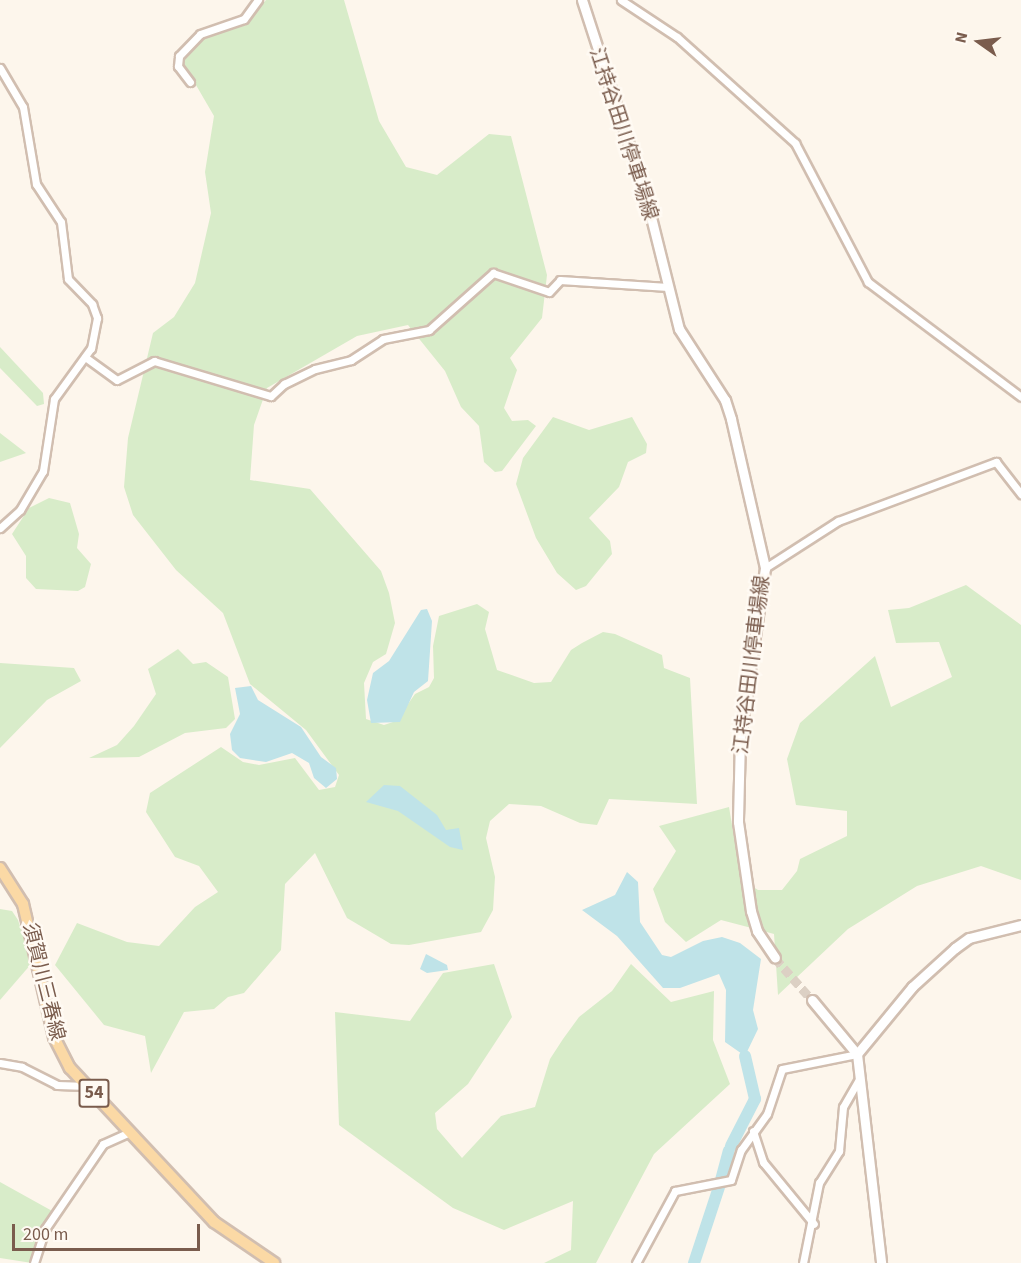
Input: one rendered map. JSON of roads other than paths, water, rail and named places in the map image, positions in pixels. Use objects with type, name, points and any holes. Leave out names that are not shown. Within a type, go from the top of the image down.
[{"type":"main road","name":"江持谷田川停車場線","points":[[582,0],[594,46],[629,140],[683,338],[725,400],[765,568],[741,738],[738,822],[751,911],[757,931],[776,958]]},
{"type":"main road","name":"須賀川三春線","points":[[0,868],[17,893],[29,925],[54,1037],[70,1068],[214,1222],[274,1263]]},
{"type":"main road","points":[[857,1054],[912,987],[955,948],[969,938],[1021,925]]},
{"type":"main road","points":[[812,1000],[857,1054],[882,1263]]},
{"type":"street","points":[[190,82],[178,66],[180,56],[203,32],[244,19],[258,0]]},
{"type":"street","points":[[621,0],[677,37],[795,143],[868,282],[1021,397]]},
{"type":"street","points":[[0,68],[23,107],[36,184],[61,222],[68,279],[96,313],[94,339],[85,357],[54,399],[43,471],[20,510],[0,528]]},
{"type":"street","points":[[85,357],[117,380],[154,361],[271,396],[284,384],[315,369],[351,360],[383,339],[429,330],[493,273],[549,292],[567,280],[668,287]]},
{"type":"street","points":[[765,568],[838,521],[996,462],[1021,494]]},
{"type":"street","points":[[636,1263],[671,1195],[682,1188],[731,1180],[753,1131],[766,1114],[782,1069],[857,1054]]},
{"type":"street","points":[[0,1063],[22,1067],[63,1087],[87,1086]]},
{"type":"street","points":[[803,1263],[814,1224],[819,1183],[839,1151],[843,1107],[860,1077]]},
{"type":"street","points":[[753,1131],[763,1162],[814,1224]]},
{"type":"street","points":[[34,1263],[45,1229],[103,1144],[130,1132]]},
{"type":"water","points":[[427,609],[432,621],[428,681],[414,692],[400,722],[371,723],[367,700],[373,673],[389,661],[421,610]]},
{"type":"water","points":[[251,686],[258,700],[301,727],[321,757],[336,768],[337,779],[326,788],[314,778],[309,763],[292,753],[266,762],[240,758],[232,750],[230,734],[240,714],[235,688]]},
{"type":"water","points":[[384,785],[400,786],[437,815],[446,830],[459,828],[463,850],[450,847],[398,811],[366,802]]},
{"type":"water","points":[[627,872],[638,882],[640,922],[662,955],[671,957],[703,941],[722,937],[740,943],[761,959],[753,1010],[758,1029],[745,1056],[725,1042],[726,990],[719,974],[680,988],[663,988],[617,936],[582,910],[615,895]]},
{"type":"water","points":[[426,954],[447,965],[448,970],[427,973],[420,969]]},
{"type":"waterway","points":[[731,1146],[755,1099],[745,1056]]},
{"type":"waterway","points":[[721,1180],[729,1151]]},
{"type":"waterway","points":[[694,1263],[719,1187]]},
{"type":"tunnel","points":[[775,958],[812,1000]]}]
